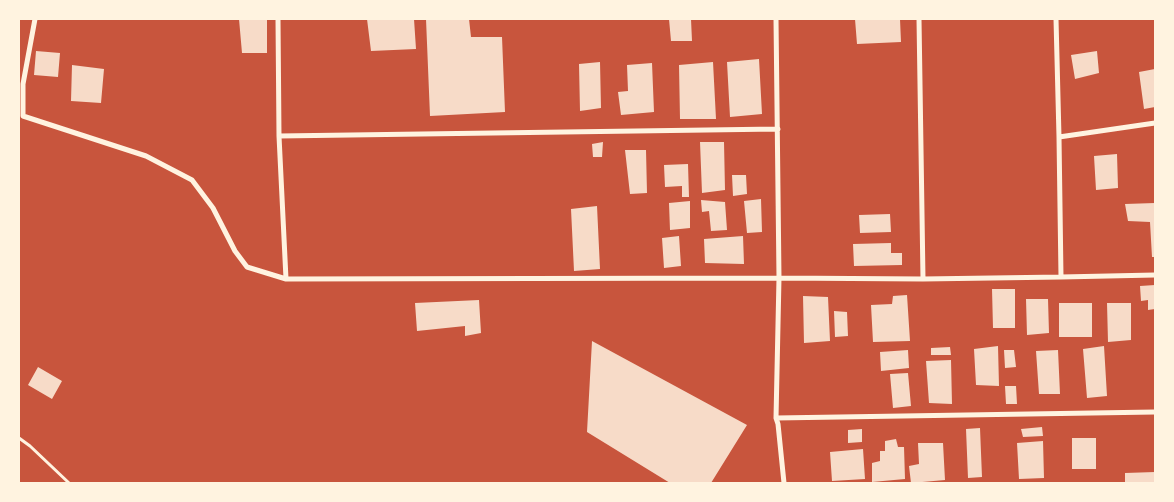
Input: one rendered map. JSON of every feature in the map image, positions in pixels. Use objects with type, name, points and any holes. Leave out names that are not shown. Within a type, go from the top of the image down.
[{"type":"street","points":[[35,19],[23,84],[23,116],[146,156],[192,180],[213,208],[236,251],[248,267],[286,279],[779,278],[923,280],[1061,278],[1155,274]]},
{"type":"street","points":[[278,19],[279,136],[286,279]]},
{"type":"street","points":[[776,19],[779,278],[776,418],[784,483]]},
{"type":"street","points":[[919,19],[923,280]]},
{"type":"street","points":[[1056,19],[1061,278]]},
{"type":"street","points":[[1059,137],[1155,123]]},
{"type":"street","points":[[279,136],[778,129]]},
{"type":"street","points":[[776,418],[1155,412]]},
{"type":"path","points":[[19,438],[69,483]]},
{"type":"building","points":[[239,19],[267,19],[267,53],[242,53]]},
{"type":"building","points":[[367,19],[414,19],[416,49],[371,51]]},
{"type":"building","points":[[426,19],[469,19],[471,37],[502,37],[505,112],[430,116]]},
{"type":"building","points":[[669,19],[691,19],[692,41],[671,41]]},
{"type":"building","points":[[855,19],[900,19],[901,42],[857,44]]},
{"type":"building","points":[[36,51],[60,53],[58,77],[34,75]]},
{"type":"building","points":[[1097,51],[1099,73],[1075,79],[1071,55]]},
{"type":"building","points":[[759,59],[762,114],[730,117],[727,62]]},
{"type":"building","points":[[600,62],[601,108],[580,111],[579,64]]},
{"type":"building","points":[[713,62],[716,119],[680,119],[679,65]]},
{"type":"building","points":[[652,63],[654,112],[621,115],[618,92],[628,91],[627,65]]},
{"type":"building","points":[[72,65],[104,69],[101,103],[71,101]]},
{"type":"building","points":[[1155,69],[1155,107],[1144,109],[1139,72]]},
{"type":"building","points":[[603,142],[602,157],[593,157],[592,144]]},
{"type":"building","points":[[700,142],[724,142],[725,190],[702,193]]},
{"type":"building","points":[[625,150],[646,150],[647,193],[630,194]]},
{"type":"building","points":[[1117,154],[1118,188],[1096,190],[1094,156]]},
{"type":"building","points":[[688,164],[689,197],[682,197],[682,186],[665,187],[664,165]]},
{"type":"building","points":[[732,175],[746,175],[747,194],[733,196]]},
{"type":"building","points":[[761,199],[762,232],[747,233],[744,201]]},
{"type":"building","points":[[701,200],[725,202],[727,230],[711,231],[709,211],[702,212]]},
{"type":"building","points":[[690,201],[690,228],[670,230],[669,203]]},
{"type":"building","points":[[1155,203],[1155,257],[1152,257],[1150,222],[1128,221],[1125,204]]},
{"type":"building","points":[[597,206],[600,269],[574,271],[571,209]]},
{"type":"building","points":[[890,214],[891,232],[860,233],[859,215]]},
{"type":"building","points":[[679,236],[681,266],[664,268],[662,238]]},
{"type":"building","points":[[743,236],[744,264],[705,263],[704,239]]},
{"type":"building","points":[[891,243],[891,253],[902,253],[902,265],[854,266],[853,244]]},
{"type":"building","points":[[1155,285],[1155,309],[1148,310],[1148,300],[1141,301],[1140,286]]},
{"type":"building","points":[[992,289],[1015,289],[1015,328],[993,328]]},
{"type":"building","points":[[907,295],[910,341],[873,342],[871,305],[892,304],[893,296]]},
{"type":"building","points":[[803,296],[828,297],[830,341],[804,343]]},
{"type":"building","points":[[1026,299],[1048,299],[1049,333],[1027,335]]},
{"type":"building","points":[[479,300],[481,333],[465,336],[465,326],[417,331],[415,303]]},
{"type":"building","points":[[1059,303],[1092,303],[1092,337],[1059,337]]},
{"type":"building","points":[[1107,303],[1131,303],[1131,340],[1108,342]]},
{"type":"building","points":[[834,311],[847,312],[848,336],[835,337]]},
{"type":"building","points":[[592,341],[747,425],[711,483],[670,483],[587,432]]},
{"type":"building","points":[[998,346],[999,386],[976,385],[974,349]]},
{"type":"building","points":[[1104,346],[1107,396],[1087,398],[1083,349]]},
{"type":"building","points":[[950,347],[951,355],[931,355],[931,348]]},
{"type":"building","points":[[908,350],[909,368],[881,371],[880,352]]},
{"type":"building","points":[[1004,350],[1014,350],[1016,367],[1005,368]]},
{"type":"building","points":[[1058,350],[1060,394],[1039,394],[1036,351]]},
{"type":"building","points":[[951,360],[952,404],[929,403],[926,361]]},
{"type":"building","points":[[38,367],[62,381],[52,399],[28,385]]},
{"type":"building","points":[[908,373],[911,406],[893,408],[890,374]]},
{"type":"building","points":[[1005,386],[1016,386],[1017,404],[1006,404]]},
{"type":"building","points":[[1042,427],[1043,436],[1023,437],[1021,429]]},
{"type":"building","points":[[980,428],[982,477],[968,478],[966,429]]},
{"type":"building","points":[[862,429],[862,442],[848,443],[848,430]]},
{"type":"building","points":[[1072,438],[1096,438],[1096,469],[1072,469]]},
{"type":"building","points":[[896,439],[898,447],[904,447],[905,479],[872,482],[872,463],[880,461],[880,451],[885,451],[885,441]]},
{"type":"building","points":[[1043,441],[1044,478],[1019,479],[1017,443]]},
{"type":"building","points":[[918,443],[943,443],[945,480],[911,483],[909,466],[919,464]]},
{"type":"building","points":[[863,449],[865,479],[832,481],[830,452]]},
{"type":"building","points":[[1155,472],[1155,483],[1125,483],[1125,473]]}]
